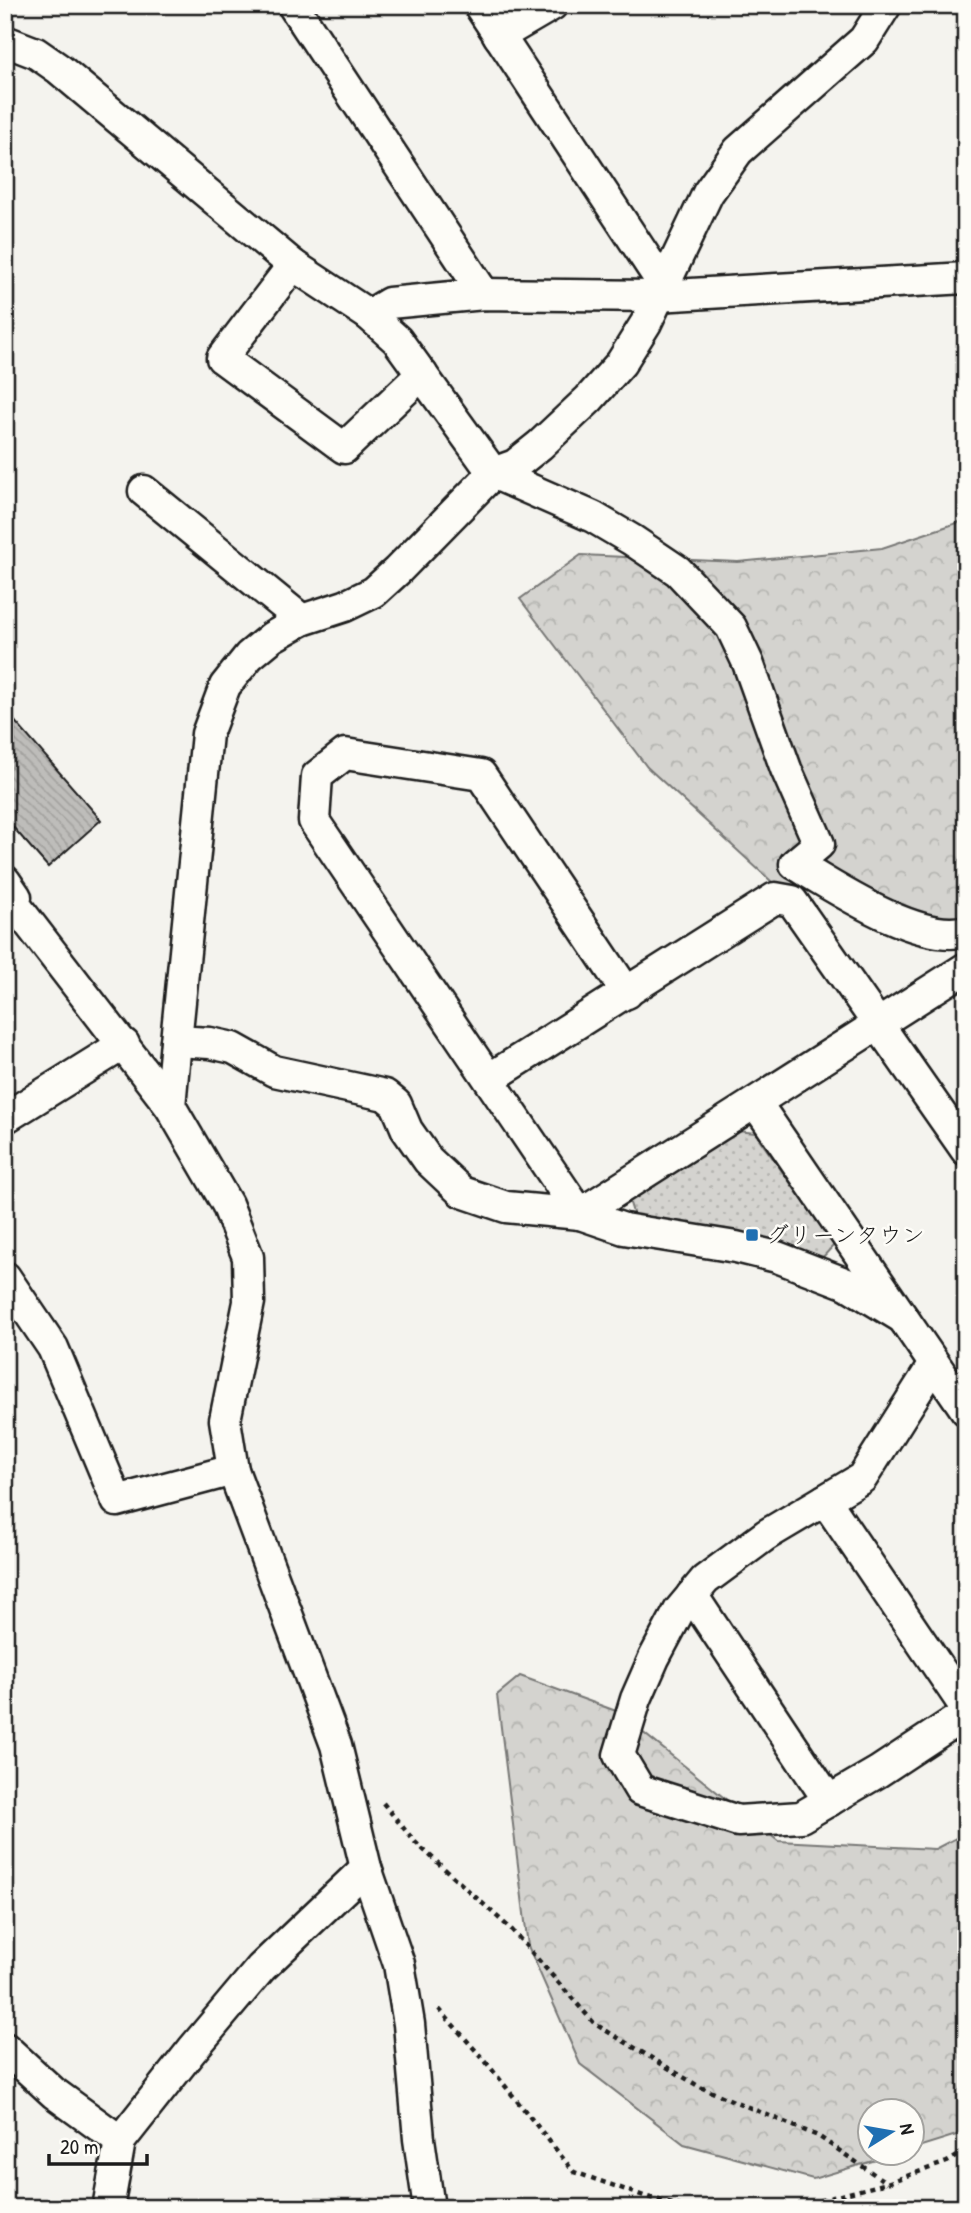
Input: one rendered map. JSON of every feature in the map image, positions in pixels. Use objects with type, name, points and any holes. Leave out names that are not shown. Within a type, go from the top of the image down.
[{"type":"street","points":[[293,5],[484,294]]},
{"type":"street","points":[[479,5],[660,290]]},
{"type":"street","points":[[499,36],[552,5]]},
{"type":"street","points":[[170,1106],[207,734],[225,686],[248,656],[271,637],[302,620],[345,606],[374,592],[493,473],[514,465],[540,445],[589,399],[621,363],[646,323],[708,193],[738,151],[864,40],[886,5]]},
{"type":"street","points":[[5,41],[36,53],[59,69],[293,265],[369,315],[397,340],[493,473],[593,517],[678,571],[731,627],[748,663],[786,769],[819,844],[794,864],[902,922],[933,933],[966,931]]},
{"type":"street","points":[[293,265],[222,358],[344,448],[422,374]]},
{"type":"street","points":[[369,315],[390,303],[484,294],[966,278]]},
{"type":"street","points":[[144,492],[302,620]]},
{"type":"street","points":[[580,1214],[314,821],[317,776],[345,754],[481,775],[627,993]]},
{"type":"street","points":[[5,881],[16,897],[12,901],[170,1106],[227,1205],[248,1257],[248,1302],[225,1420],[233,1470],[336,1745],[366,1868],[399,1964],[429,2208]]},
{"type":"street","points":[[489,1079],[775,898],[792,901],[966,1150]]},
{"type":"street","points":[[580,1214],[966,968]]},
{"type":"street","points":[[176,1041],[210,1043],[233,1048],[274,1071],[385,1095],[396,1104],[407,1130],[428,1160],[462,1192],[506,1207],[580,1214],[624,1229],[736,1247],[777,1257],[847,1284],[903,1318]]},
{"type":"street","points":[[5,1118],[124,1044]]},
{"type":"street","points":[[756,1103],[966,1410]]},
{"type":"street","points":[[5,1277],[53,1348],[117,1501],[233,1470]]},
{"type":"street","points":[[934,1364],[862,1478],[766,1535],[705,1580],[679,1611],[636,1699],[619,1755],[639,1790],[738,1821],[801,1817],[878,1772],[966,1714]]},
{"type":"street","points":[[825,1500],[966,1709]]},
{"type":"street","points":[[692,1595],[829,1801]]},
{"type":"street","points":[[107,2208],[120,2141],[261,1968],[366,1868]]},
{"type":"street","points":[[5,2048],[54,2093],[120,2141]]},
{"type":"path","points":[[380,1799],[415,1842],[512,1930],[595,2024],[700,2087],[818,2136],[887,2183]]},
{"type":"path","points":[[434,2003],[486,2062],[574,2172],[687,2208]]},
{"type":"path","points":[[791,2208],[887,2183],[947,2162],[966,2151]]},
{"type":"green space","points":[[966,520],[966,926],[772,882],[647,767],[520,599],[581,555],[738,562],[882,548]]},
{"type":"green space","points":[[738,1131],[755,1133],[834,1245],[822,1258],[785,1244],[634,1216],[629,1200]]},
{"type":"green space","points":[[520,1676],[616,1711],[778,1841],[935,1849],[966,1833],[966,2132],[926,2145],[926,2098],[856,2098],[856,2166],[813,2179],[684,2144],[580,2064],[528,1946],[497,1695]]},
{"type":"building","points":[[5,710],[101,820],[48,867],[5,818]]},
{"type":"place","name":"グリーンタウン","points":[[752,1235]]}]
